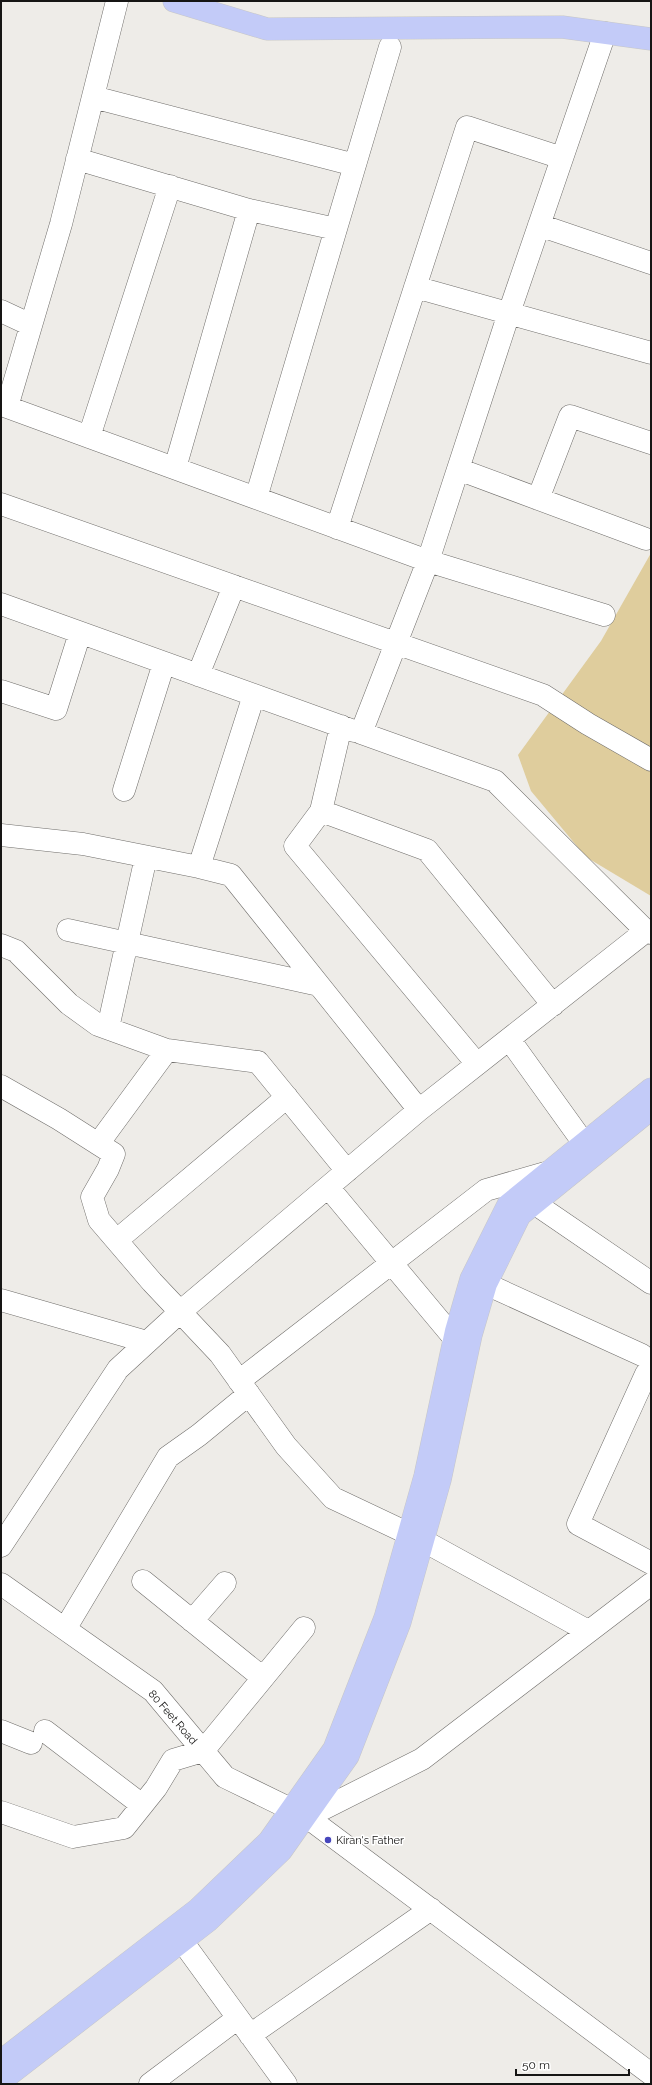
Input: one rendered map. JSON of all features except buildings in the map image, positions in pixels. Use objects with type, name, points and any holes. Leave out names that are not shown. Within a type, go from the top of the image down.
[{"type":"highway","points":[[174,1],[267,29],[562,27],[651,39]]},
{"type":"highway","points":[[415,1537],[425,1476],[454,1338],[471,1279],[508,1205],[545,1173],[651,1088]]},
{"type":"highway","points":[[1,2081],[208,1921],[281,1851],[334,1749],[415,1537],[440,1480],[471,1334],[486,1284],[520,1215],[651,1109]]},
{"type":"highway","points":[[1,2062],[198,1909],[300,1813]]},
{"type":"street","points":[[117,1],[61,224],[31,325],[4,406],[428,561],[604,615]]},
{"type":"street","points":[[477,1064],[295,846],[321,811],[351,729],[396,643],[428,561],[509,313],[605,33]]},
{"type":"street","points":[[256,498],[390,47]]},
{"type":"street","points":[[93,96],[355,165]]},
{"type":"street","points":[[337,528],[467,127],[562,158]]},
{"type":"street","points":[[77,159],[249,210],[336,229]]},
{"type":"street","points":[[89,437],[170,186]]},
{"type":"street","points":[[175,468],[249,210]]},
{"type":"street","points":[[539,225],[651,263]]},
{"type":"street","points":[[415,287],[651,353]]},
{"type":"street","points":[[1,311],[31,325]]},
{"type":"street","points":[[538,499],[570,416],[651,443]]},
{"type":"street","points":[[458,469],[646,539]]},
{"type":"street","points":[[1,504],[543,695],[588,724],[651,760]]},
{"type":"street","points":[[198,675],[234,586]]},
{"type":"street","points":[[1,604],[495,781],[649,932],[553,1004],[419,1110],[180,1312],[118,1369],[1,1546]]},
{"type":"street","points":[[1,691],[56,709],[82,633]]},
{"type":"street","points":[[59,713],[82,633]]},
{"type":"street","points":[[124,790],[164,663]]},
{"type":"street","points":[[199,867],[254,694]]},
{"type":"street","points":[[321,811],[427,850],[553,1004]]},
{"type":"street","points":[[1,835],[83,844],[199,867],[231,875],[419,1110]]},
{"type":"street","points":[[108,1028],[128,944],[146,857]]},
{"type":"street","points":[[68,930],[320,985]]},
{"type":"street","points":[[1,945],[16,951],[69,1004],[98,1025],[167,1050],[258,1062],[347,1171]]},
{"type":"street","points":[[509,1039],[583,1142]]},
{"type":"street","points":[[98,1144],[167,1050]]},
{"type":"street","points":[[1,1086],[114,1154],[108,1169],[92,1197],[99,1220],[180,1312],[220,1354],[286,1446],[333,1498],[415,1537],[588,1631]]},
{"type":"street","points":[[117,1240],[287,1097]]},
{"type":"street","points":[[65,1629],[168,1457],[199,1435],[244,1387],[391,1264],[486,1190],[545,1173]]},
{"type":"street","points":[[328,1187],[454,1338]]},
{"type":"street","points":[[534,1203],[651,1283]]},
{"type":"street","points":[[486,1284],[647,1361],[646,1374],[578,1524],[651,1563]]},
{"type":"street","points":[[1,1300],[147,1342]]},
{"type":"street","points":[[143,1581],[263,1678]]},
{"type":"street","points":[[192,1621],[225,1583]]},
{"type":"street","points":[[300,1813],[422,1759],[650,1583]]},
{"type":"street","name":"80 Feet Road","points":[[1,1584],[153,1691],[225,1777],[300,1813],[431,1909],[651,2075]]},
{"type":"street","points":[[1,1812],[73,1837],[124,1828],[156,1788],[173,1760],[203,1751],[304,1628]]},
{"type":"street","points":[[1,1731],[38,1737],[142,1805]]},
{"type":"street","points":[[250,2035],[431,1909]]},
{"type":"street","points":[[182,1941],[285,2084]]},
{"type":"street","points":[[150,2084],[238,2018]]},
{"type":"street","points":[[638,2084],[651,2075]]},
{"type":"shaded area","points":[[651,553],[651,896],[586,857],[531,791],[518,755],[601,641]]},
{"type":"place","name":"Kiran's Father","points":[[328,1840]]}]
